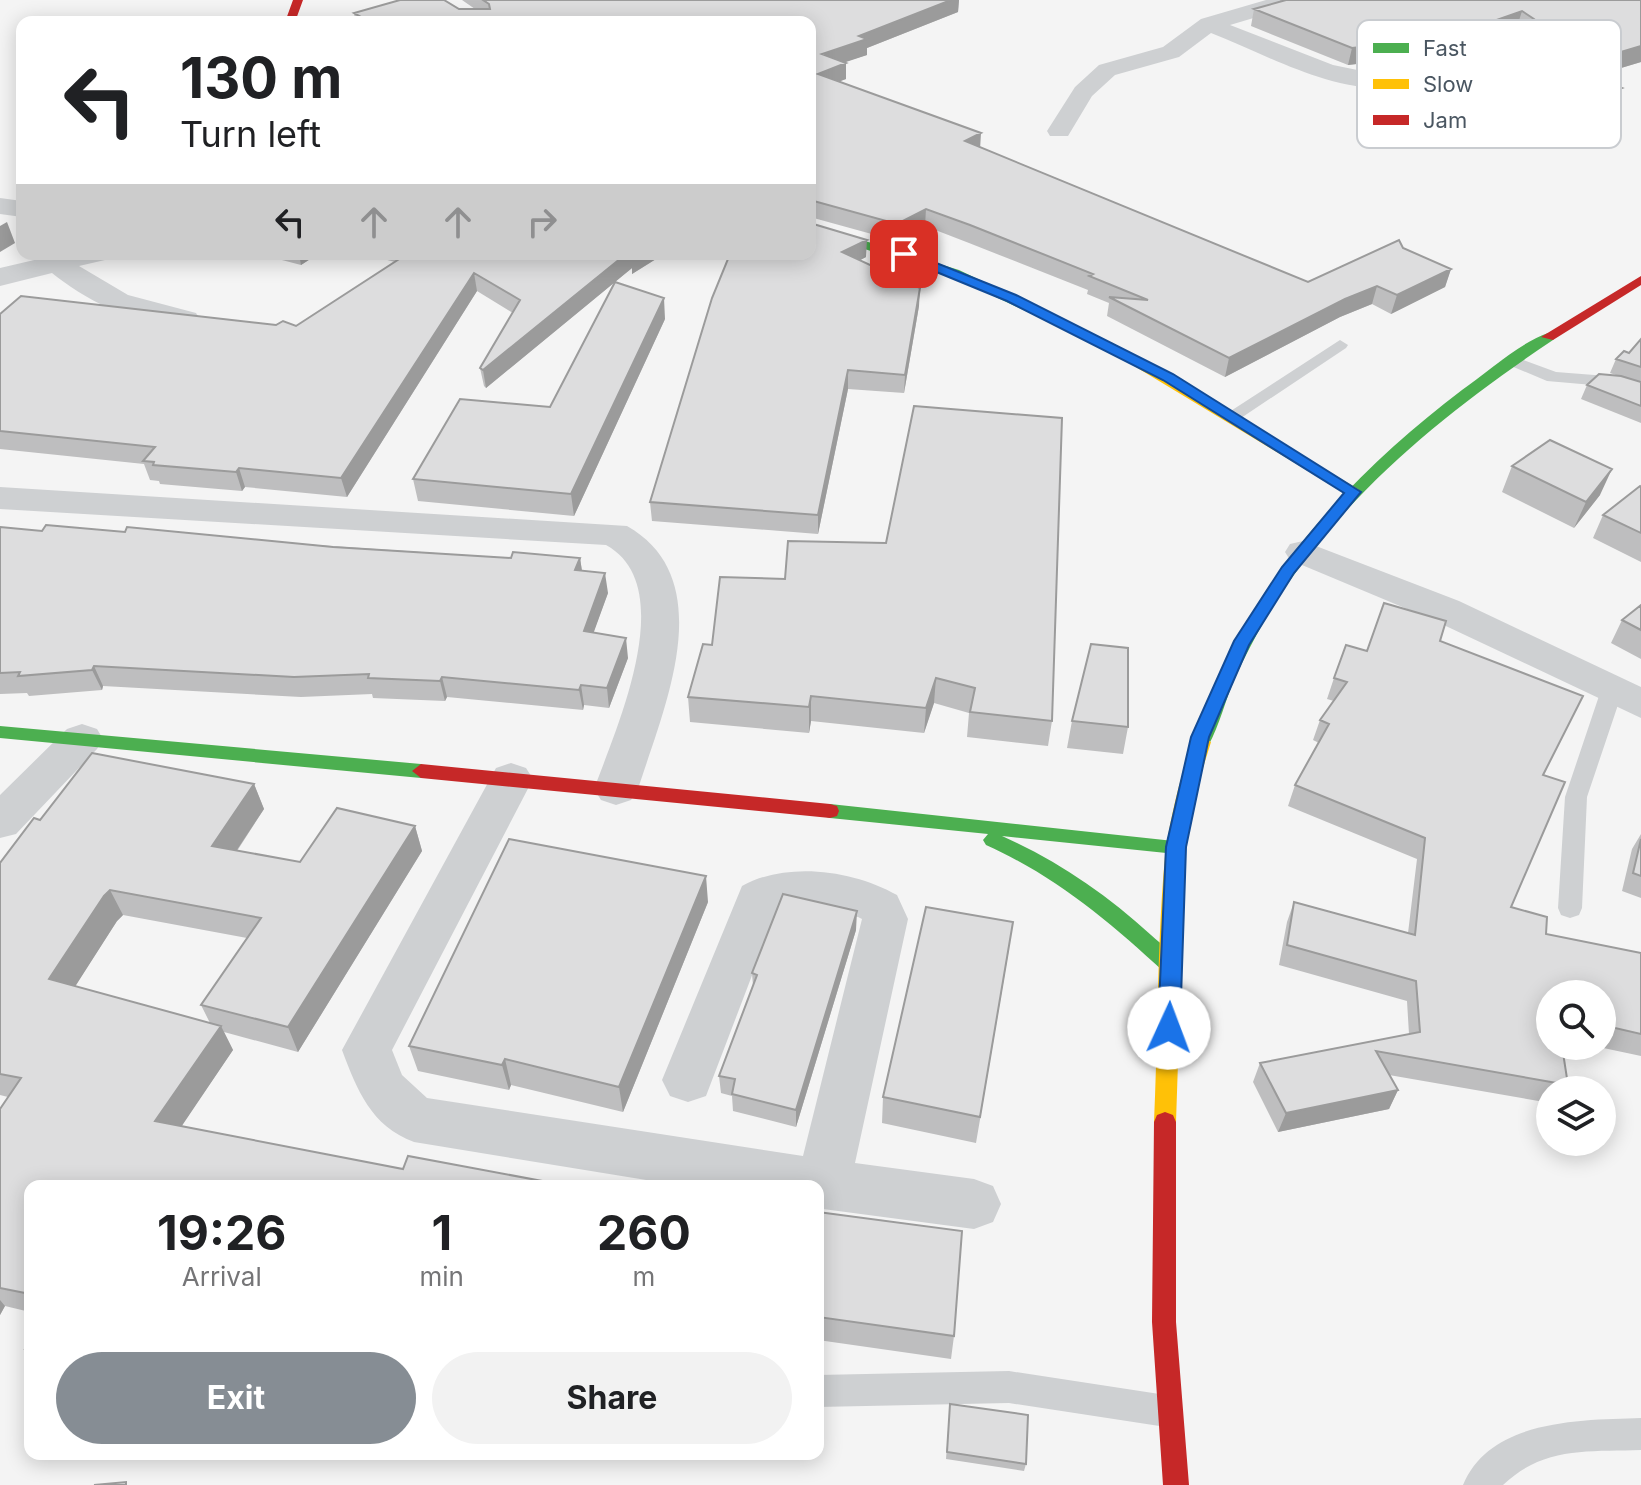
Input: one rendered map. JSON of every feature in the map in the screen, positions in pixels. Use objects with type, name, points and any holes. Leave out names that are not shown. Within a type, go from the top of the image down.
[{"type":"street","points":[[1059,131],[1083,92],[1107,70],[1171,52],[1209,24],[1289,0]]},
{"type":"street","points":[[1209,24],[1333,70],[1357,75]]},
{"type":"street","points":[[816,230],[957,273],[1168,377],[1353,492]]},
{"type":"street","points":[[0,277],[73,260]]},
{"type":"street","points":[[58,264],[109,299],[149,316],[185,319]]},
{"type":"street","points":[[1176,1485],[1167,1411],[1161,1213],[1176,847],[1200,737],[1248,633],[1303,552],[1353,492],[1419,428],[1510,360],[1641,280]]},
{"type":"street","points":[[0,498],[614,534],[640,551],[661,597],[659,650],[616,789]]},
{"type":"street","points":[[1303,552],[1445,610],[1626,697]]},
{"type":"street","points":[[0,732],[616,789],[1176,847]]},
{"type":"street","points":[[0,822],[82,739]]},
{"type":"street","points":[[511,779],[367,1050],[382,1089],[414,1119],[798,1180]]},
{"type":"street","points":[[953,824],[1041,860],[1098,898],[1171,966]]},
{"type":"street","points":[[688,1080],[758,899],[770,889],[784,886],[869,901],[881,908],[885,919],[824,1180]]},
{"type":"street","points":[[824,1184],[974,1204]]},
{"type":"lane","points":[[1232,416],[1340,345]]},
{"type":"lane","points":[[1510,360],[1553,377],[1620,382],[1641,393]]},
{"type":"lane","points":[[1570,908],[1576,797],[1626,697]]},
{"type":"lane","points":[[824,1391],[1009,1387],[1167,1411]]},
{"type":"lane","points":[[1479,1485],[1513,1453],[1564,1437],[1641,1434]]},
{"type":"building","points":[[400,0],[444,0],[459,9],[490,9],[483,0],[951,0],[859,36],[867,39],[822,54],[846,63],[818,74],[981,133],[965,141],[1308,282],[1399,240],[1403,248],[1451,269],[1397,295],[1377,286],[1229,358],[1109,297],[1148,300],[1089,276],[1093,274],[970,225],[926,209],[897,224],[816,202],[816,16],[359,16],[354,13]]},
{"type":"building","points":[[1286,0],[1641,0],[1641,46],[1621,52],[1621,20],[1533,20],[1522,11],[1496,20],[1357,20],[1357,47],[1352,48],[1254,9]]},
{"type":"building","points":[[816,225],[867,240],[842,252],[920,288],[905,375],[848,370],[818,515],[650,502],[712,298],[728,260],[816,260]]},
{"type":"building","points":[[398,260],[619,260],[483,370],[480,368],[520,300],[474,273],[341,478],[239,468],[236,472],[153,465],[154,462],[143,461],[155,447],[0,431],[0,314],[21,296],[276,325],[283,321],[296,326]]},
{"type":"building","points":[[615,282],[664,298],[571,494],[413,479],[460,399],[550,407]]},
{"type":"building","points":[[1641,339],[1641,367],[1616,359],[1624,351],[1629,353]]},
{"type":"building","points":[[1599,374],[1641,382],[1641,406],[1587,385]]},
{"type":"building","points":[[914,406],[1062,418],[1052,721],[970,712],[975,688],[936,678],[926,708],[811,696],[809,707],[688,697],[703,644],[712,645],[720,577],[785,579],[788,541],[886,543]]},
{"type":"building","points":[[1550,440],[1612,469],[1586,502],[1512,466]]},
{"type":"building","points":[[1640,486],[1641,533],[1603,515]]},
{"type":"building","points":[[46,525],[125,532],[127,527],[333,547],[511,558],[513,552],[580,558],[575,570],[605,573],[584,631],[626,638],[607,688],[581,685],[579,690],[442,677],[440,681],[368,678],[369,674],[294,677],[94,666],[92,670],[18,676],[20,672],[0,673],[0,527],[42,531]]},
{"type":"building","points":[[1384,603],[1446,621],[1440,641],[1583,696],[1543,775],[1565,782],[1511,907],[1547,917],[1546,934],[1641,953],[1641,1034],[1616,1028],[1616,980],[1536,980],[1536,1060],[1564,1060],[1567,1076],[1536,1076],[1536,1079],[1376,1051],[1398,1090],[1286,1113],[1260,1063],[1420,1032],[1416,981],[1287,945],[1294,902],[1415,935],[1425,838],[1295,785],[1329,724],[1320,720],[1347,682],[1334,678],[1346,645],[1367,651]]},
{"type":"building","points":[[1641,605],[1641,630],[1622,620]]},
{"type":"building","points":[[1091,644],[1128,648],[1128,727],[1072,721]]},
{"type":"building","points":[[92,753],[254,784],[212,846],[300,862],[337,808],[415,826],[288,1027],[201,1005],[261,918],[110,890],[49,979],[221,1026],[155,1121],[403,1169],[408,1156],[537,1180],[24,1180],[24,1293],[0,1288],[0,1109],[21,1078],[0,1074],[0,863],[34,818],[40,820]]},
{"type":"building","points":[[509,839],[706,876],[619,1087],[505,1059],[502,1065],[409,1046]]},
{"type":"building","points":[[1641,839],[1641,876],[1633,873]]},
{"type":"building","points":[[783,894],[857,911],[796,1110],[732,1094],[735,1079],[719,1076],[757,975],[752,973]]},
{"type":"building","points":[[926,907],[1013,922],[980,1117],[883,1097]]},
{"type":"building","points":[[824,1213],[962,1231],[954,1336],[824,1318]]},
{"type":"building","points":[[950,1404],[1028,1415],[1026,1464],[947,1452]]},
{"type":"building","points":[[126,1482],[126,1485],[94,1485]]},
{"type":"traffic: fast","points":[[816,230],[955,273],[1111,346]]},
{"type":"traffic: fast","points":[[1202,742],[1227,678],[1258,618],[1296,561],[1339,509],[1386,461],[1437,416],[1548,337]]},
{"type":"traffic: fast","points":[[0,732],[421,771]]},
{"type":"traffic: fast","points":[[830,811],[1176,847]]},
{"type":"traffic: fast","points":[[993,840],[1067,879],[1129,927],[1171,966]]},
{"type":"traffic: slow","points":[[1111,346],[1353,492]]},
{"type":"traffic: slow","points":[[1165,1122],[1175,854],[1189,784],[1202,742]]},
{"type":"traffic: jam","points":[[292,16],[298,0]]},
{"type":"traffic: jam","points":[[1548,337],[1641,280]]},
{"type":"traffic: jam","points":[[421,771],[830,811]]},
{"type":"traffic: jam","points":[[1165,1122],[1164,1322],[1176,1485]]},
{"type":"route","points":[[904,254],[957,273],[1012,298],[1168,377],[1353,492],[1287,570],[1240,645],[1200,737],[1176,847],[1169,1028]]}]
